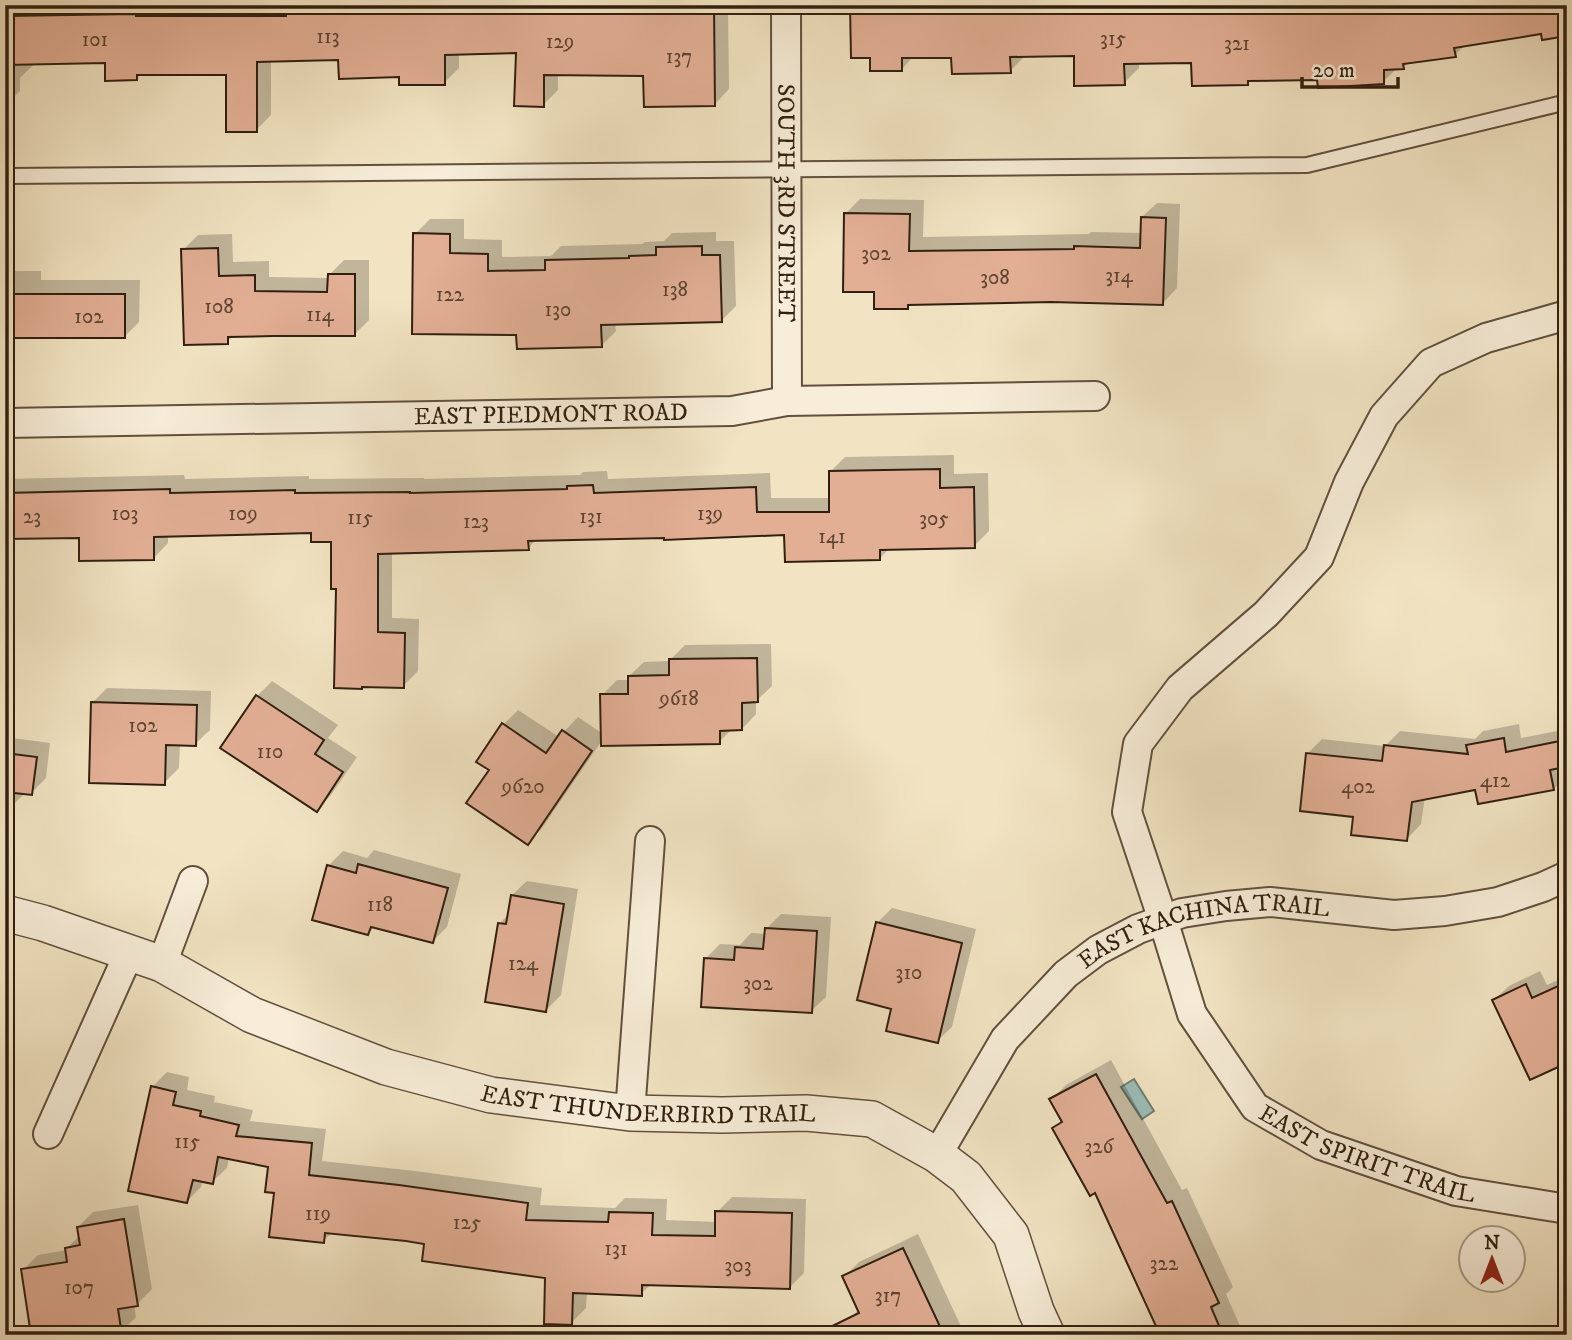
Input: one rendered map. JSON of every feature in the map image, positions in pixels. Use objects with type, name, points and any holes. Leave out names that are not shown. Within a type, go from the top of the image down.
[{"type":"street","name":"SOUTH 3RD STREET","points":[[786,5],[787,401]]},
{"type":"street","points":[[1163,920],[1127,812],[1138,744],[1180,688],[1266,614],[1319,557],[1349,482],[1384,416],[1431,363],[1486,338],[1567,315]]},
{"type":"street","name":"EAST PIEDMONT ROAD","points":[[5,423],[732,411],[787,401],[1095,396]]},
{"type":"street","points":[[630,1113],[650,841]]},
{"type":"street","name":"EAST KACHINA TRAIL","points":[[937,1154],[1005,1039],[1066,974],[1098,950],[1138,929],[1182,912],[1270,902],[1394,915],[1445,911],[1498,902],[1567,876]]},
{"type":"street","points":[[162,964],[193,881]]},
{"type":"street","name":"EAST THUNDERBIRD TRAIL","points":[[5,913],[43,923],[162,964],[252,1015],[386,1067],[491,1095],[630,1113],[806,1113],[872,1119],[937,1154],[966,1177],[1011,1235],[1046,1335]]},
{"type":"street","name":"EAST SPIRIT TRAIL","points":[[1163,920],[1192,1014],[1255,1107],[1321,1145],[1456,1191],[1567,1209]]},
{"type":"street","points":[[48,1134],[129,953]]},
{"type":"lane","points":[[5,176],[1307,165],[1567,102]]},
{"type":"water","points":[[1134,1079],[1154,1111],[1142,1119],[1121,1087]]},
{"type":"building","points":[[714,5],[715,106],[644,107],[643,76],[544,75],[544,107],[514,106],[516,53],[445,55],[445,85],[399,85],[399,77],[339,79],[338,60],[257,62],[257,132],[226,132],[226,75],[137,75],[137,80],[105,81],[105,63],[5,65],[5,16],[286,16],[286,13],[397,10],[397,6],[642,9],[642,6]]},
{"type":"building","points":[[850,5],[1044,5],[1044,13],[1101,12],[1100,5],[1567,5],[1567,36],[1542,40],[1541,34],[1454,48],[1456,57],[1403,64],[1404,69],[1384,70],[1384,84],[1318,88],[1317,80],[1248,81],[1248,85],[1192,86],[1191,63],[1124,64],[1125,85],[1074,86],[1074,56],[1010,57],[1011,73],[952,74],[951,58],[902,58],[902,71],[870,71],[870,58],[851,58]]},
{"type":"building","points":[[844,213],[910,214],[909,251],[1074,249],[1074,246],[1140,248],[1141,217],[1166,218],[1163,305],[1051,302],[908,305],[908,309],[874,309],[874,292],[843,292]]},
{"type":"building","points":[[413,233],[450,234],[450,253],[488,254],[488,271],[545,270],[545,260],[629,258],[656,255],[656,247],[702,246],[702,255],[720,255],[722,322],[601,325],[602,347],[517,349],[516,335],[412,334]]},
{"type":"building","points":[[218,248],[219,276],[255,275],[255,291],[327,292],[328,274],[355,274],[355,336],[228,337],[228,344],[184,345],[181,249]]},
{"type":"building","points":[[5,294],[125,294],[125,338],[5,338]]},
{"type":"building","points":[[940,469],[940,488],[974,487],[975,548],[880,550],[880,560],[785,562],[784,535],[664,540],[528,541],[529,550],[378,554],[378,632],[405,633],[404,688],[334,688],[336,589],[331,589],[331,542],[311,542],[311,533],[154,537],[154,560],[79,561],[79,538],[5,539],[5,493],[170,489],[170,493],[295,490],[295,493],[410,493],[567,489],[567,486],[593,485],[594,493],[756,487],[757,512],[829,512],[829,471]]},
{"type":"building","points":[[757,658],[758,702],[742,703],[742,730],[720,731],[720,744],[601,746],[600,694],[628,694],[628,676],[669,675],[669,659]]},
{"type":"building","points":[[256,695],[324,740],[315,754],[343,772],[317,812],[220,748]]},
{"type":"building","points":[[91,702],[197,705],[196,746],[166,745],[165,785],[89,783]]},
{"type":"building","points":[[502,723],[546,753],[562,730],[592,751],[528,845],[466,803],[489,770],[476,762]]},
{"type":"building","points":[[1504,738],[1506,752],[1560,741],[1565,767],[1550,770],[1554,790],[1478,804],[1475,790],[1412,802],[1407,841],[1351,835],[1353,817],[1300,811],[1306,753],[1382,761],[1384,745],[1468,754],[1466,745]]},
{"type":"building","points":[[5,753],[37,757],[32,795],[5,792]]},
{"type":"building","points":[[358,864],[448,888],[433,943],[371,927],[368,935],[312,920],[327,865],[356,873]]},
{"type":"building","points":[[511,895],[564,904],[546,1012],[485,1002],[498,923],[506,924]]},
{"type":"building","points":[[876,922],[962,943],[938,1043],[886,1031],[891,1009],[857,1000]]},
{"type":"building","points":[[765,928],[817,931],[812,1013],[701,1007],[704,958],[734,960],[735,947],[763,949]]},
{"type":"building","points":[[1567,982],[1567,1063],[1530,1080],[1492,1000],[1526,984],[1532,998]]},
{"type":"building","points":[[1096,1074],[1167,1203],[1172,1201],[1219,1303],[1211,1307],[1223,1335],[1160,1335],[1095,1193],[1090,1196],[1052,1128],[1062,1122],[1049,1099]]},
{"type":"building","points":[[151,1086],[176,1092],[173,1105],[201,1111],[200,1116],[239,1125],[236,1136],[312,1143],[309,1175],[528,1203],[526,1220],[608,1222],[609,1212],[653,1213],[652,1235],[715,1236],[715,1211],[792,1213],[790,1289],[642,1285],[642,1296],[573,1293],[572,1325],[544,1324],[545,1278],[422,1261],[424,1244],[406,1241],[325,1233],[324,1243],[269,1237],[274,1193],[265,1192],[268,1167],[218,1157],[213,1184],[193,1180],[187,1203],[128,1191]]},
{"type":"building","points":[[124,1219],[138,1306],[118,1309],[122,1335],[31,1335],[21,1269],[67,1262],[65,1248],[80,1245],[77,1227]]},
{"type":"building","points":[[903,1248],[944,1335],[814,1335],[859,1313],[842,1276]]}]
